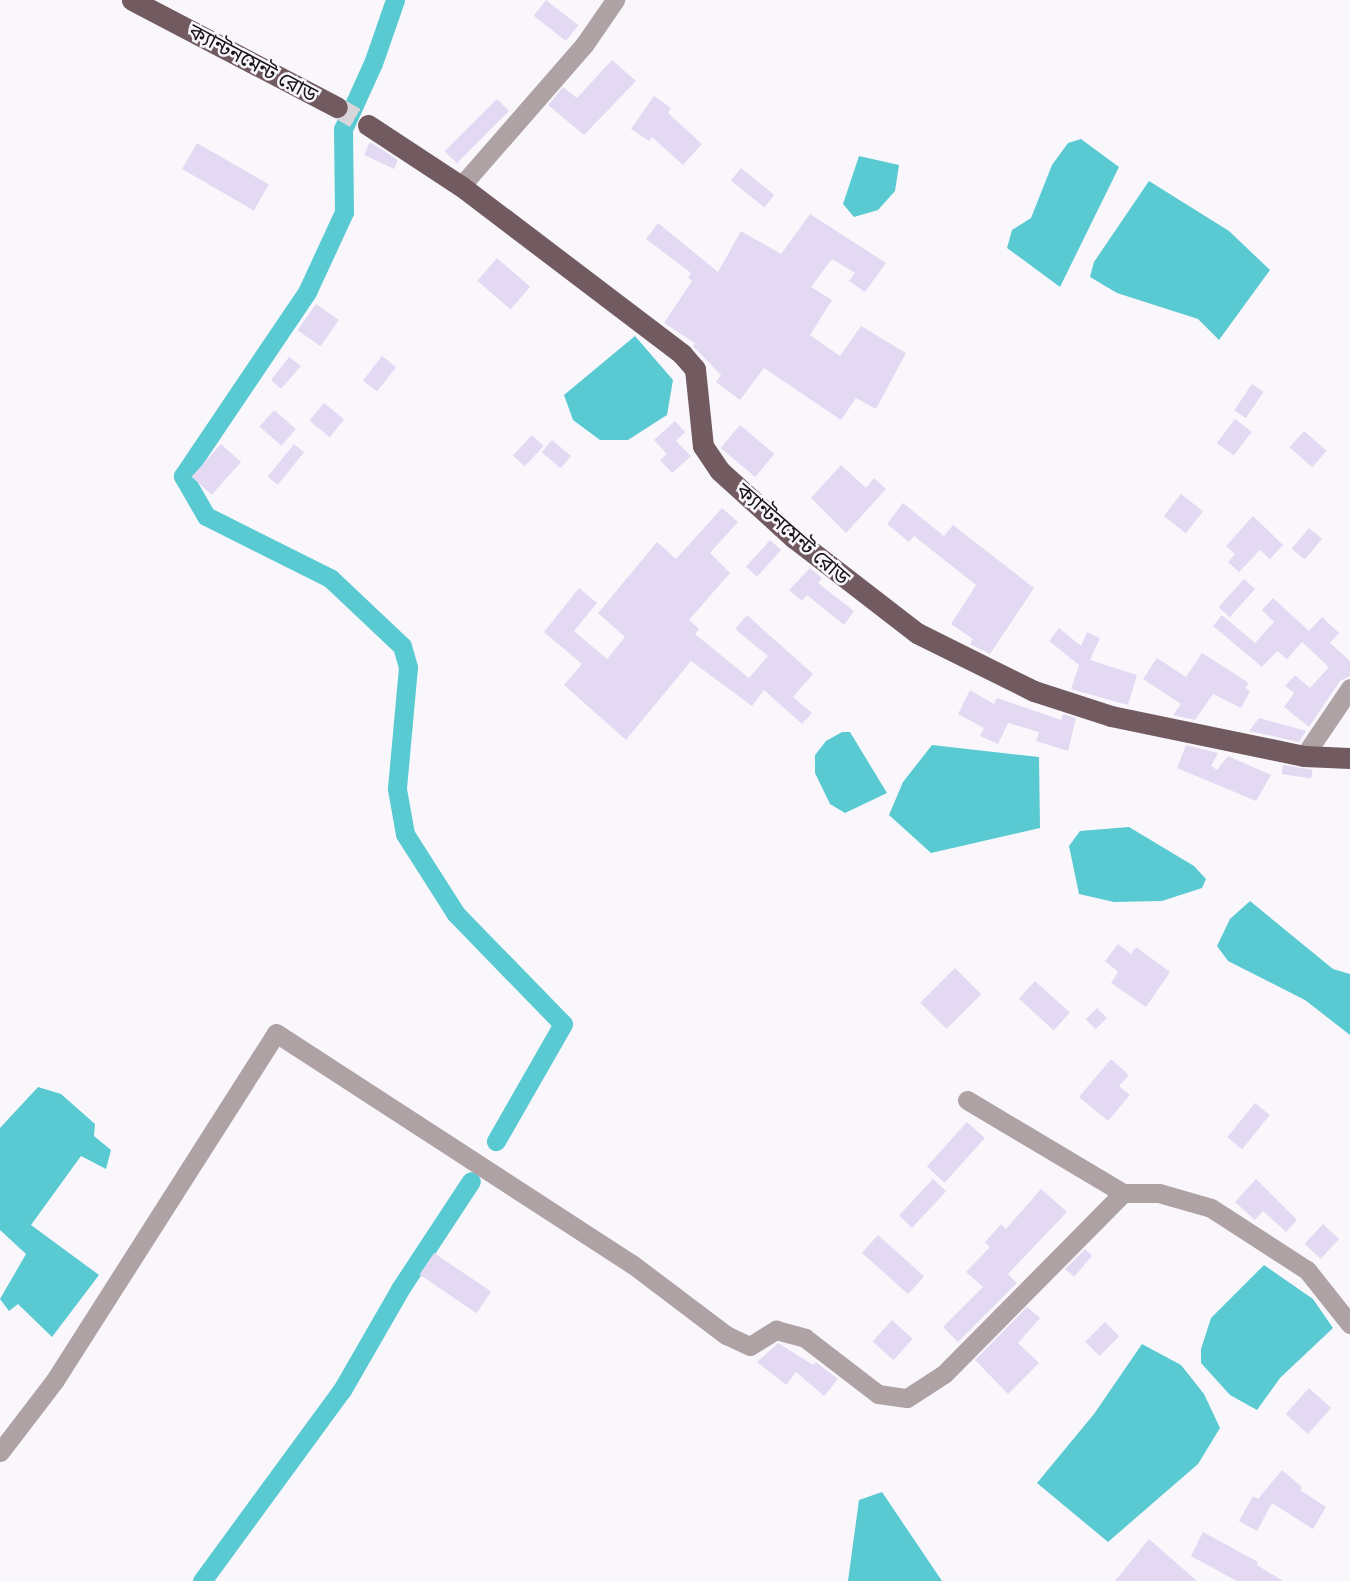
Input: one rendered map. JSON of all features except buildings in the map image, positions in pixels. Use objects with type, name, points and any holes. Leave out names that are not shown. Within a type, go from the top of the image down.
[{"type":"main road","name":"ক্যান্টনমেন্ট রোড","points":[[132,0],[337,107]]},
{"type":"main road","name":"ক্যান্টনমেন্ট রোড","points":[[368,125],[461,186],[682,354],[697,379],[702,446],[720,471],[794,538],[917,633],[1034,691],[1073,704],[1304,756],[1350,758]]},
{"type":"street","points":[[461,186],[584,45],[615,0]]},
{"type":"street","points":[[1304,756],[1350,688]]},
{"type":"street","points":[[0,1452],[55,1380],[276,1033],[632,1264],[726,1335],[750,1346],[776,1330],[805,1338],[878,1394],[906,1398],[944,1374],[1123,1193]]},
{"type":"street","points":[[967,1100],[1123,1193],[1159,1192],[1211,1208],[1307,1270],[1350,1324]]},
{"type":"water","points":[[1081,139],[1119,167],[1060,287],[1007,248],[1012,230],[1031,218],[1052,165],[1068,143]]},
{"type":"water","points":[[859,156],[899,165],[895,191],[878,210],[854,217],[843,204]]},
{"type":"water","points":[[1149,181],[1229,231],[1270,270],[1219,340],[1198,319],[1117,293],[1090,277],[1094,262]]},
{"type":"water","points":[[635,336],[673,380],[667,415],[628,440],[600,440],[573,420],[564,395]]},
{"type":"water","points":[[842,732],[850,732],[887,793],[845,813],[830,804],[815,773],[815,755],[826,741]]},
{"type":"water","points":[[932,745],[1039,757],[1040,828],[931,853],[889,815],[903,782]]},
{"type":"water","points":[[1129,827],[1194,866],[1206,879],[1202,888],[1162,901],[1114,902],[1079,894],[1069,846],[1080,831]]},
{"type":"water","points":[[1250,901],[1333,969],[1350,974],[1350,1035],[1305,1000],[1228,961],[1217,946],[1230,919]]},
{"type":"water","points":[[38,1087],[61,1094],[95,1124],[94,1136],[111,1150],[106,1169],[81,1156],[31,1225],[99,1275],[52,1337],[18,1304],[9,1311],[0,1299],[26,1254],[0,1230],[0,1128]]},
{"type":"water","points":[[1264,1265],[1313,1299],[1333,1328],[1280,1378],[1257,1410],[1230,1395],[1201,1363],[1201,1349],[1211,1318]]},
{"type":"water","points":[[1142,1344],[1181,1365],[1204,1394],[1220,1428],[1198,1464],[1108,1542],[1037,1483],[1094,1414]]},
{"type":"water","points":[[882,1492],[942,1581],[848,1581],[859,1500]]},
{"type":"waterway","points":[[395,0],[373,63],[343,129],[344,212],[307,292],[183,476],[206,516],[330,578],[402,646],[408,667],[397,789],[405,834],[456,914],[563,1024],[496,1141]]},
{"type":"waterway","points":[[202,1581],[342,1390],[400,1289],[471,1181]]},
{"type":"tunnel","points":[[337,107],[368,125]]}]
